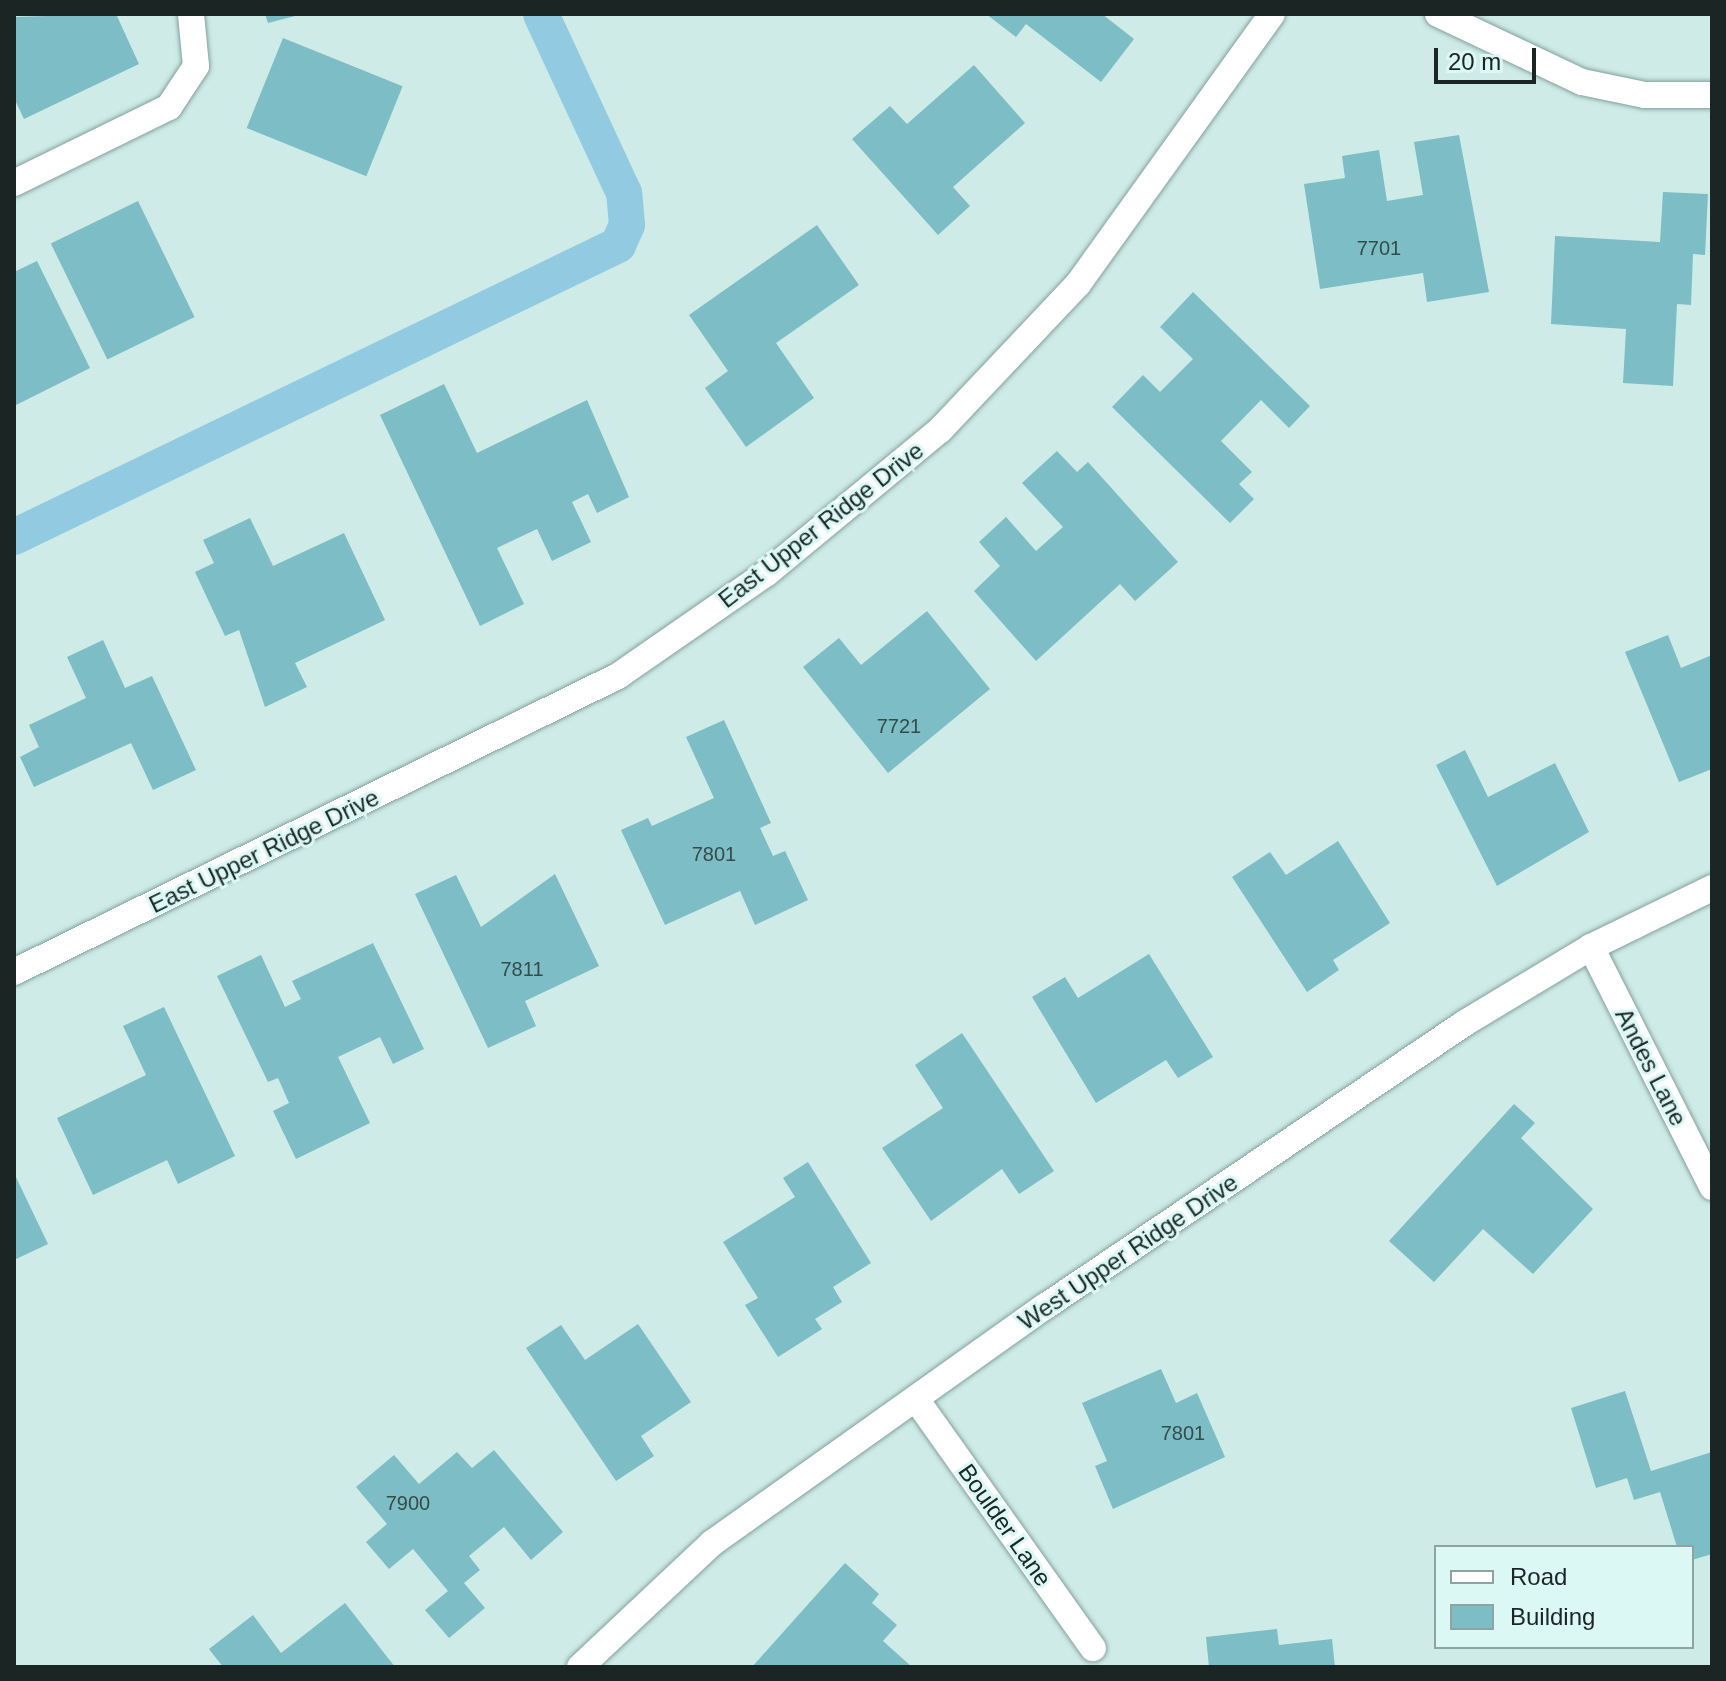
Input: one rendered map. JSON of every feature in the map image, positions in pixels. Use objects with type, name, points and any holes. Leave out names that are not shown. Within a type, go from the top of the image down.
[{"type":"street","points":[[14,183],[169,107],[196,66],[191,14]]},
{"type":"street","name":"East Upper Ridge Drive","points":[[14,972],[618,676],[767,573],[940,430],[1078,284],[1272,14]]},
{"type":"street","points":[[1438,14],[1582,82],[1645,95],[1712,95]]},
{"type":"street","name":"West Upper Ridge Drive","points":[[580,1667],[712,1543],[918,1402],[1046,1306],[1591,947],[1712,888]]},
{"type":"street","name":"Andes Lane","points":[[1591,947],[1712,1187]]},
{"type":"street","name":"Boulder Lane","points":[[918,1402],[1093,1648]]},
{"type":"building","points":[[116,14],[139,64],[24,119],[14,98],[14,17]]},
{"type":"building","points":[[265,14],[299,14],[299,15],[268,23]]},
{"type":"building","points":[[986,14],[1102,14],[1134,39],[1101,82],[1026,24],[1016,37]]},
{"type":"building","points":[[283,38],[403,86],[366,176],[247,128]]},
{"type":"building","points":[[974,65],[1025,123],[953,187],[970,206],[938,235],[852,139],[890,106],[907,124]]},
{"type":"building","points":[[1459,135],[1489,292],[1427,302],[1423,273],[1320,289],[1304,184],[1345,178],[1342,156],[1379,150],[1387,201],[1423,195],[1414,142]]},
{"type":"building","points":[[1663,192],[1708,194],[1705,255],[1693,254],[1691,305],[1677,304],[1673,386],[1623,383],[1626,329],[1551,324],[1555,236],[1660,242]]},
{"type":"building","points":[[138,201],[195,317],[107,359],[51,244]]},
{"type":"building","points":[[817,225],[859,285],[776,343],[814,398],[746,447],[705,388],[728,371],[689,315]]},
{"type":"building","points":[[37,261],[90,368],[14,406],[14,272]]},
{"type":"building","points":[[1193,292],[1310,406],[1289,428],[1261,400],[1221,441],[1252,472],[1239,484],[1254,499],[1230,523],[1112,407],[1143,375],[1160,392],[1193,359],[1160,327]]},
{"type":"building","points":[[444,384],[477,453],[587,400],[629,497],[597,513],[588,494],[572,502],[591,542],[552,561],[537,529],[497,548],[524,604],[480,626],[380,415]]},
{"type":"building","points":[[1057,451],[1077,472],[1088,462],[1178,562],[1135,601],[1120,584],[1036,661],[974,591],[1000,566],[979,542],[1006,517],[1036,551],[1063,527],[1022,483]]},
{"type":"building","points":[[250,518],[273,566],[344,533],[385,620],[295,663],[307,687],[265,707],[239,630],[225,636],[195,572],[214,563],[203,540]]},
{"type":"building","points":[[927,611],[990,689],[888,773],[803,667],[839,638],[861,665]]},
{"type":"building","points":[[1668,635],[1681,668],[1712,655],[1712,769],[1679,782],[1625,652]]},
{"type":"building","points":[[103,640],[125,688],[152,676],[196,770],[153,790],[131,743],[34,787],[20,757],[39,747],[29,725],[86,698],[67,657]]},
{"type":"building","points":[[724,720],[771,823],[760,828],[773,856],[785,851],[808,900],[755,925],[740,891],[665,925],[621,830],[648,818],[652,826],[714,798],[686,737]]},
{"type":"building","points":[[1465,750],[1488,797],[1555,763],[1589,832],[1497,886],[1436,765]]},
{"type":"building","points":[[1338,841],[1390,923],[1333,960],[1339,970],[1307,992],[1232,877],[1270,852],[1286,875]]},
{"type":"building","points":[[555,874],[599,966],[525,1001],[536,1026],[488,1048],[415,894],[456,875],[481,927]]},
{"type":"building","points":[[373,943],[424,1049],[393,1064],[380,1037],[338,1057],[370,1123],[296,1159],[273,1111],[289,1103],[278,1078],[268,1082],[217,976],[261,955],[285,1007],[301,999],[292,981]]},
{"type":"building","points":[[1149,954],[1213,1057],[1178,1078],[1166,1060],[1096,1103],[1032,997],[1065,977],[1078,998]]},
{"type":"building","points":[[164,1007],[235,1156],[178,1184],[167,1160],[93,1195],[57,1118],[146,1075],[123,1026]]},
{"type":"building","points":[[962,1033],[1054,1171],[1019,1194],[1002,1169],[931,1221],[882,1148],[943,1108],[915,1065]]},
{"type":"building","points":[[1514,1104],[1535,1123],[1521,1138],[1593,1209],[1533,1274],[1483,1229],[1434,1282],[1389,1241]]},
{"type":"building","points":[[808,1162],[871,1263],[833,1287],[842,1302],[815,1319],[822,1329],[778,1357],[745,1305],[758,1298],[723,1242],[795,1197],[783,1178]]},
{"type":"building","points":[[14,1173],[48,1244],[14,1260]]},
{"type":"building","points":[[638,1324],[691,1402],[641,1436],[654,1456],[616,1481],[526,1348],[561,1325],[585,1360]]},
{"type":"building","points":[[1161,1369],[1176,1403],[1197,1393],[1225,1457],[1113,1509],[1095,1466],[1107,1461],[1082,1403]]},
{"type":"building","points":[[1625,1391],[1651,1471],[1712,1452],[1712,1554],[1694,1559],[1694,1545],[1676,1545],[1660,1492],[1634,1500],[1627,1478],[1596,1488],[1571,1408]]},
{"type":"building","points":[[494,1450],[563,1532],[531,1560],[504,1527],[469,1556],[480,1570],[464,1583],[485,1608],[449,1638],[425,1610],[448,1591],[413,1549],[389,1569],[366,1542],[387,1524],[356,1487],[394,1455],[419,1484],[457,1452],[472,1468]]},
{"type":"building","points":[[845,1563],[879,1594],[872,1603],[897,1625],[883,1641],[912,1667],[752,1667]]},
{"type":"building","points":[[345,1603],[395,1667],[223,1667],[209,1649],[253,1615],[281,1653]]},
{"type":"building","points":[[1277,1629],[1279,1645],[1332,1639],[1335,1667],[1209,1667],[1206,1637]]},
{"type":"waterway","points":[[14,537],[618,245],[627,225],[624,193],[541,14]]}]
